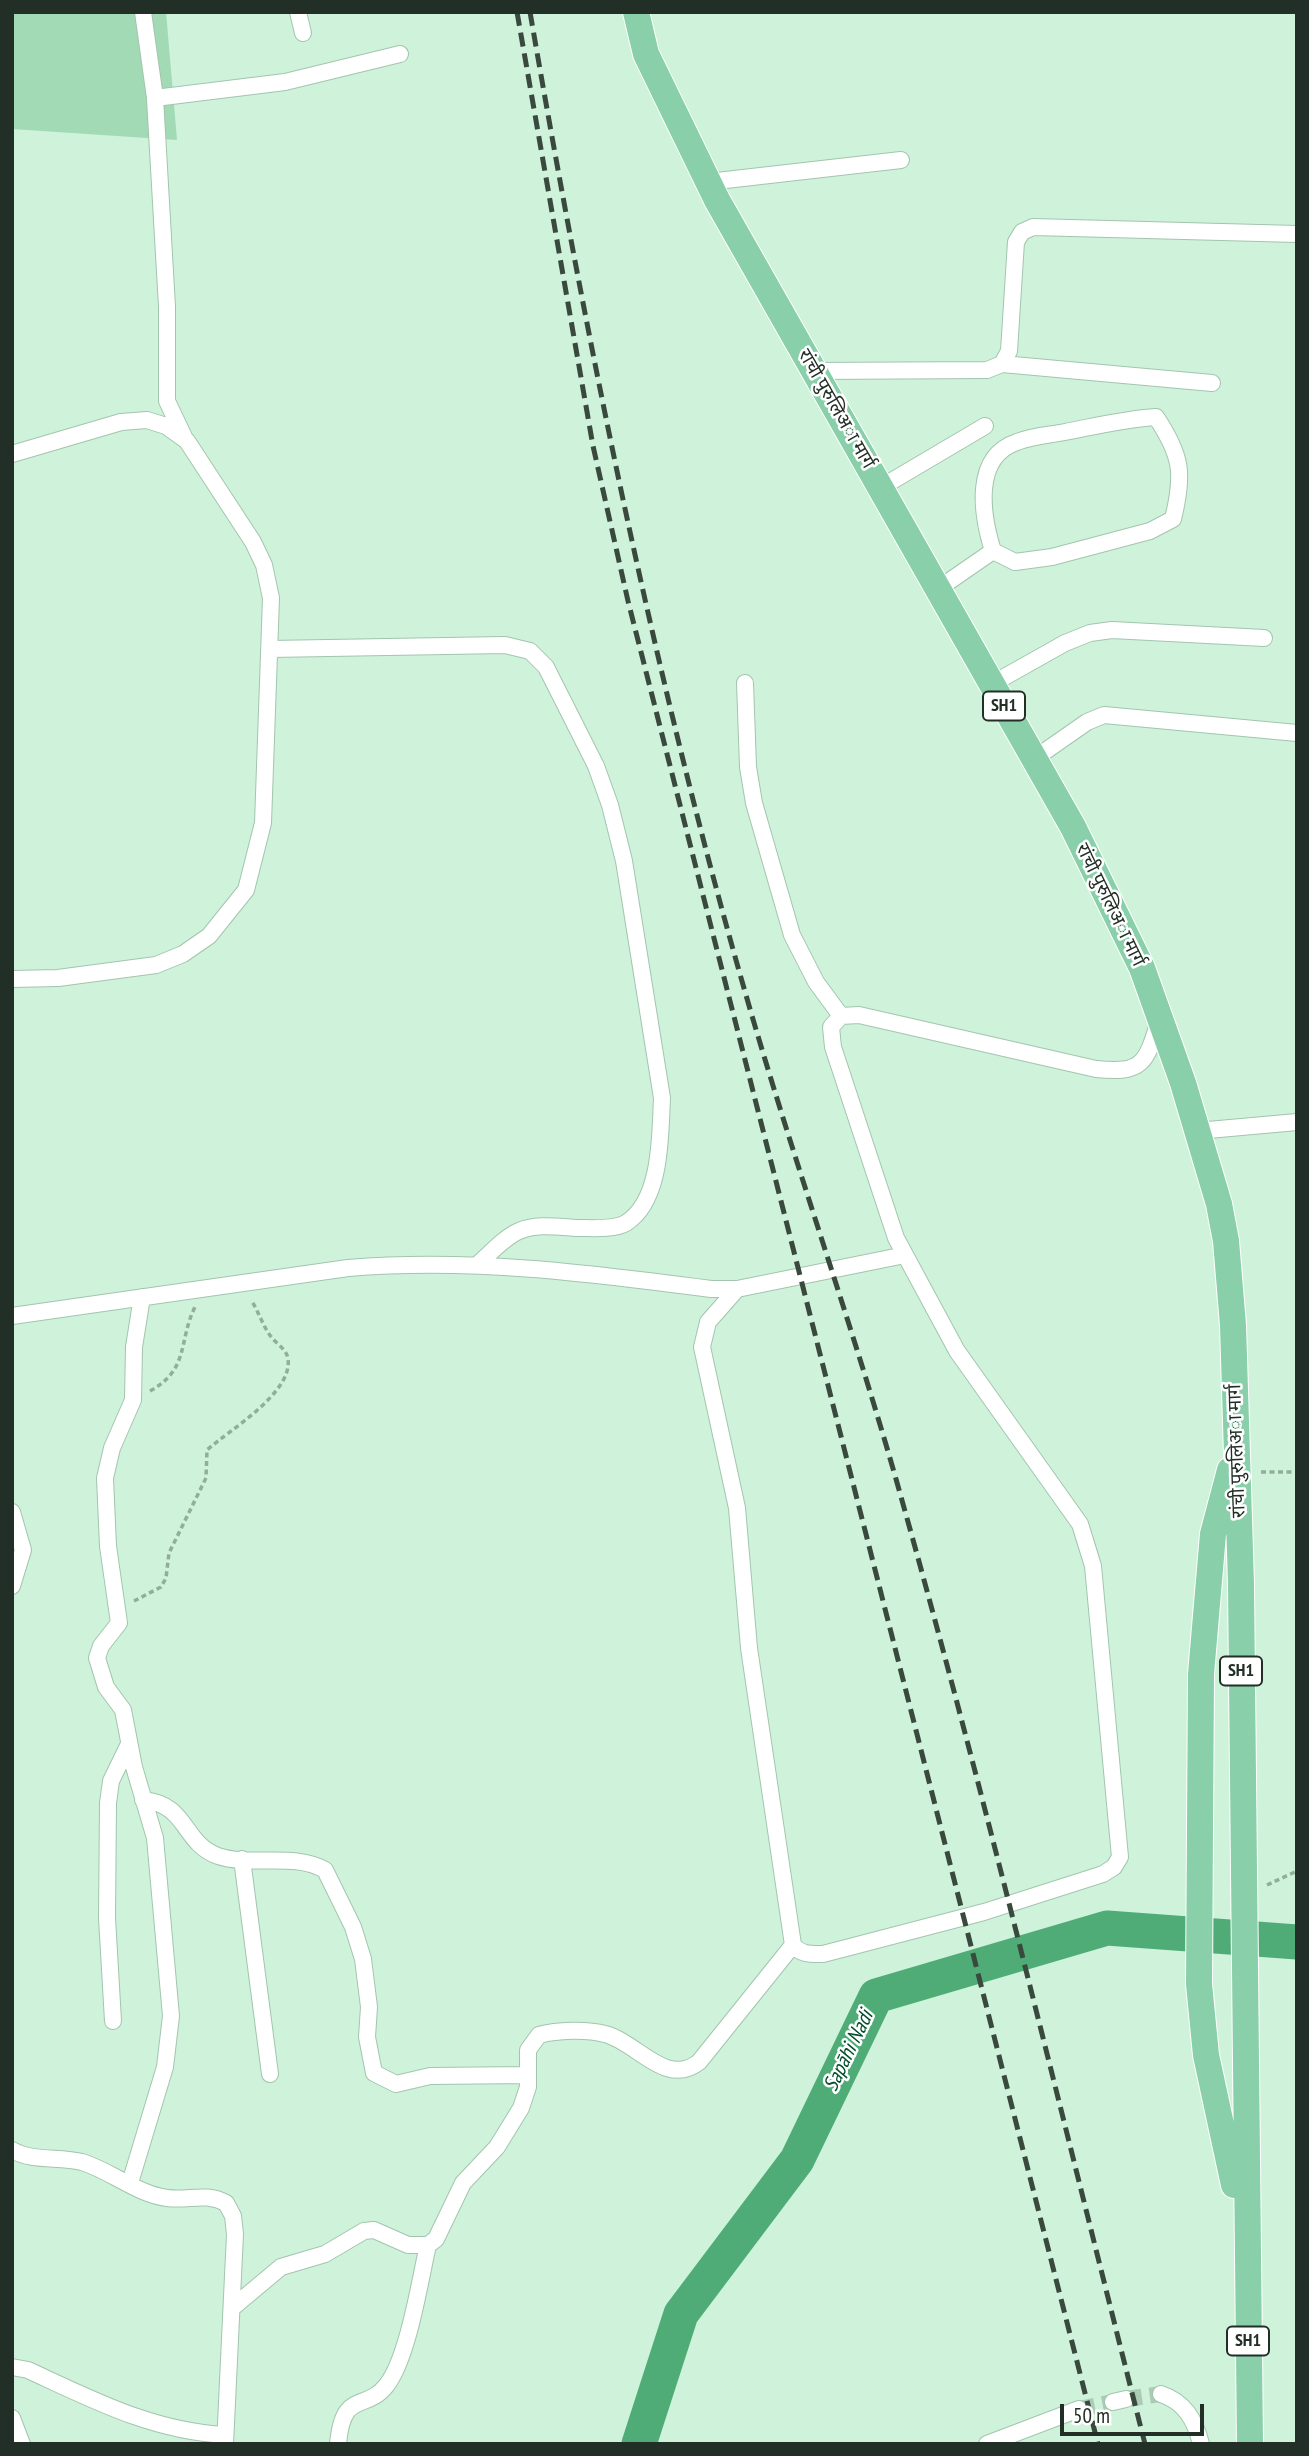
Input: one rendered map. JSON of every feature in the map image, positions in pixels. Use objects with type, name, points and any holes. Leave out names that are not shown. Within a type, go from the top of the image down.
[{"type":"main road","name":"रांची पुरुलिअा मार्ग","points":[[635,12],[646,54],[708,182],[1073,827],[1142,968],[1197,1131],[1226,1241],[1233,1325],[1238,1472],[1243,1896]]},
{"type":"main road","name":"SH1","points":[[1237,1445],[1213,1534],[1201,1674],[1199,1983],[1206,2055],[1245,2238]]},
{"type":"main road","name":"SH1","points":[[1243,1896],[1245,2238],[1250,2444]]},
{"type":"street","points":[[12,979],[58,978],[156,965],[183,954],[209,936],[246,890],[256,861],[263,822],[271,598],[264,565],[253,542],[187,441],[167,401],[167,307],[155,98],[143,12]]},
{"type":"street","points":[[298,12],[303,33]]},
{"type":"street","points":[[155,98],[285,82],[400,54]]},
{"type":"street","points":[[708,182],[901,160]]},
{"type":"street","points":[[1002,364],[1009,351],[1016,242],[1022,232],[1033,227],[1297,234]]},
{"type":"street","points":[[814,371],[987,370],[1002,364],[1212,383]]},
{"type":"street","points":[[1156,417],[1172,442],[1182,483],[1173,519],[1150,531],[1052,557],[1015,562],[993,551],[984,520],[983,489],[995,458],[1015,442],[1129,419],[1156,417]]},
{"type":"street","points":[[12,454],[121,422],[147,420],[166,426],[187,441]]},
{"type":"street","points":[[880,488],[985,426]]},
{"type":"street","points":[[938,589],[993,551]]},
{"type":"street","points":[[992,684],[1090,633],[1112,630],[1264,638]]},
{"type":"street","points":[[270,649],[505,645],[530,651],[546,667],[596,766],[610,805],[624,861],[662,1098],[660,1137],[652,1181],[643,1207],[624,1224],[593,1228],[541,1226],[520,1230],[477,1265]]},
{"type":"street","points":[[745,683],[748,767],[757,816],[792,935],[816,982],[841,1016]]},
{"type":"street","points":[[1034,759],[1087,722],[1104,716],[1297,733]]},
{"type":"street","points":[[737,1289],[708,1322],[702,1347],[737,1508],[749,1647],[793,1945],[798,1951],[823,1954],[984,1912],[1104,1874],[1114,1867],[1120,1857],[1095,1579],[1088,1544],[1060,1492],[957,1351],[896,1238],[833,1047],[831,1027],[841,1016],[859,1015],[1096,1069],[1120,1072],[1140,1066],[1148,1057],[1160,1019]]},
{"type":"street","points":[[1197,1131],[1297,1122]]},
{"type":"street","points":[[12,1316],[361,1267],[477,1265],[546,1268],[711,1289],[737,1289],[905,1255]]},
{"type":"street","points":[[130,2183],[165,2067],[171,2016],[157,1849],[129,1744],[123,1710],[106,1686],[97,1658],[100,1646],[115,1632],[119,1623],[108,1546],[105,1478],[112,1448],[133,1400],[134,1347],[142,1297]]},
{"type":"street","points":[[12,1512],[23,1550],[12,1586]]},
{"type":"street","points":[[113,2021],[107,1918],[110,1880],[108,1802],[111,1781],[129,1744]]},
{"type":"street","points":[[143,1800],[159,1801],[171,1807],[207,1850],[229,1859],[303,1863],[325,1870],[353,1927],[363,1959],[370,2056],[374,2073],[383,2080],[396,2084],[430,2076],[528,2075]]},
{"type":"street","points":[[243,1859],[270,2074]]},
{"type":"street","points":[[338,2444],[343,2417],[350,2407],[376,2394],[392,2377],[408,2329],[428,2245],[442,2230],[463,2183],[497,2147],[521,2108],[528,2087],[528,2050],[533,2040],[547,2032],[606,2034],[674,2072],[692,2068],[793,1945]]},
{"type":"street","points":[[12,2150],[33,2157],[81,2162],[153,2195],[171,2199],[202,2195],[226,2203],[233,2216],[235,2234],[225,2440],[120,2413],[29,2370],[12,2367]]},
{"type":"street","points":[[232,2308],[281,2267],[325,2254],[364,2231],[374,2230],[408,2245],[428,2245]]},
{"type":"street","points":[[1161,2394],[1175,2398],[1186,2410],[1196,2424],[1201,2444]]},
{"type":"street","points":[[988,2444],[1079,2409]]},
{"type":"street","points":[[12,2417],[22,2444]]},
{"type":"path","points":[[118,1609],[161,1587],[166,1578],[169,1553],[206,1478],[207,1450],[259,1410],[286,1371],[288,1360],[283,1349],[265,1329],[241,1283]]},
{"type":"path","points":[[133,1400],[171,1376],[183,1355],[190,1318],[209,1288]]},
{"type":"path","points":[[1238,1472],[1297,1472]]},
{"type":"path","points":[[1243,1896],[1297,1871]]},
{"type":"green space","points":[[12,12],[166,12],[177,140],[12,129]]},
{"type":"waterway","name":"Sapāhi Nadi","points":[[639,2444],[681,2314],[797,2160],[876,1996],[1107,1928],[1297,1942]]},
{"type":"tunnel","points":[[1126,2399],[1161,2394]]},
{"type":"tunnel","points":[[1079,2409],[1113,2402]]},
{"type":"railway","points":[[517,12],[593,446],[628,601],[1098,2444]]},
{"type":"railway","points":[[530,12],[600,389],[684,763],[750,1009],[879,1420],[929,1599],[993,1840],[1145,2444]]}]
